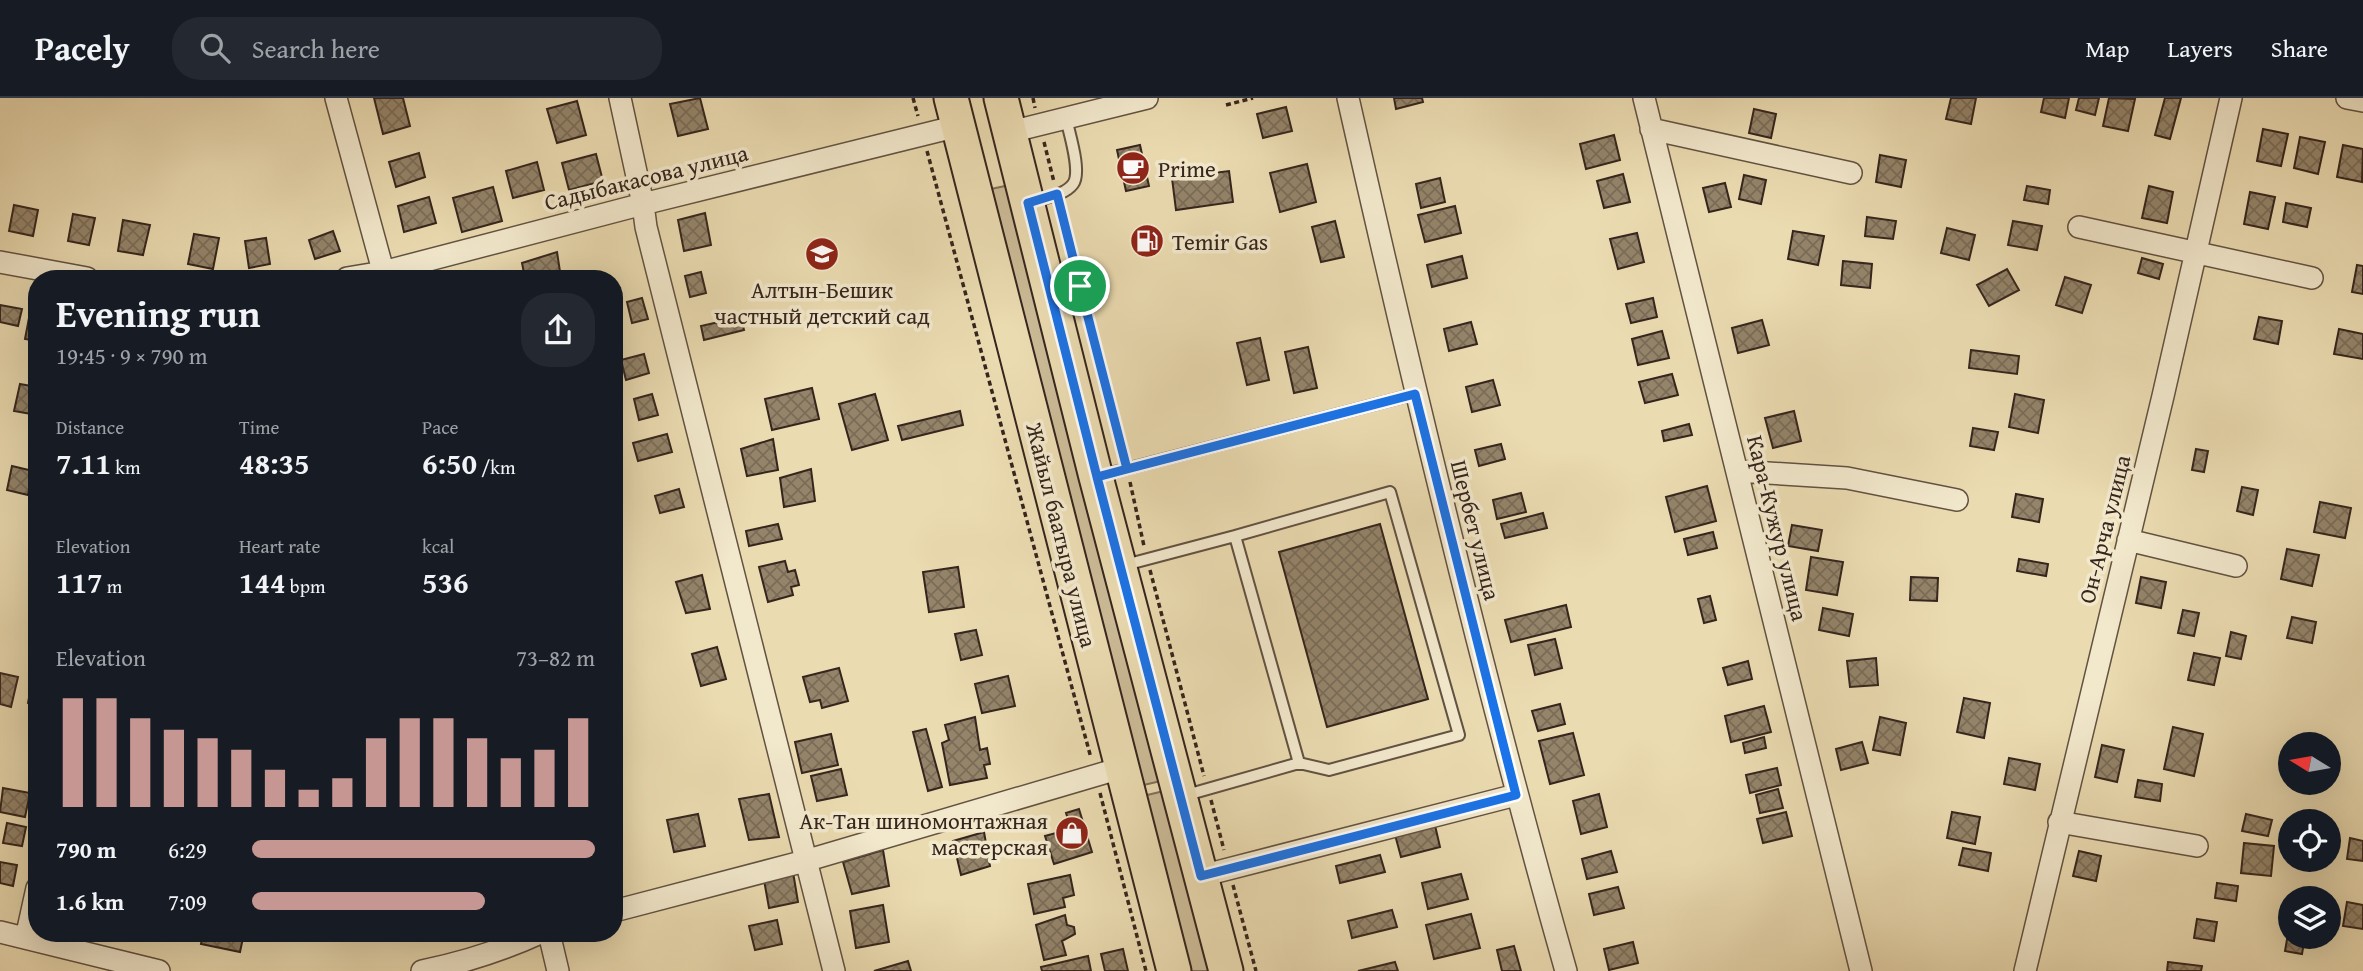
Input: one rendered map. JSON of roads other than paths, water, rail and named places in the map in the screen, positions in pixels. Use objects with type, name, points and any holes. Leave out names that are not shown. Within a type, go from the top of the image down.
[{"type":"main road","name":"Жайыл баатыра улица","points":[[1002,98],[1025,128],[1215,872],[1226,971]]},
{"type":"main road","name":"Жайыл баатыра улица","points":[[954,112],[1108,771],[1174,971]]},
{"type":"main road","points":[[954,112],[1025,128]]},
{"type":"street","points":[[336,98],[383,270]]},
{"type":"street","points":[[620,98],[649,240],[834,971]]},
{"type":"street","points":[[1025,128],[1147,98]]},
{"type":"street","name":"Шербет улица","points":[[1348,98],[1415,394],[1516,795],[1566,971]]},
{"type":"street","name":"Кара-Кужур улица","points":[[1644,98],[1861,971]]},
{"type":"street","name":"Он-Арча улица","points":[[2025,971],[2231,98]]},
{"type":"street","points":[[2347,98],[2363,102]]},
{"type":"street","name":"Садыбакасова улица","points":[[402,270],[643,204],[922,135],[954,112]]},
{"type":"street","points":[[1651,130],[1851,173]]},
{"type":"street","points":[[2079,227],[2312,278]]},
{"type":"street","points":[[0,262],[44,270]]},
{"type":"street","points":[[1737,471],[1847,478],[1957,500]]},
{"type":"street","points":[[2128,540],[2236,566]]},
{"type":"street","points":[[623,909],[805,861],[1108,771]]},
{"type":"street","points":[[1215,872],[1516,795]]},
{"type":"street","points":[[2059,822],[2197,846]]},
{"type":"street","points":[[0,932],[26,938],[28,929]]},
{"type":"street","points":[[42,942],[159,971]]},
{"type":"street","points":[[422,971],[519,942]]},
{"type":"street","points":[[551,942],[558,971]]},
{"type":"lane","points":[[1042,198],[1074,183],[1077,173],[1066,118]]},
{"type":"lane","points":[[1112,473],[1415,394]]},
{"type":"lane","points":[[1134,563],[1390,492],[1459,735],[1329,770],[1299,763],[1194,793]]},
{"type":"lane","points":[[1235,536],[1299,763]]},
{"type":"place","name":"Prime","points":[[1133,168]]},
{"type":"place","name":"Temir Gas","points":[[1147,241]]},
{"type":"place","name":"Алтын-Бешик частный детский сад","points":[[822,254]]},
{"type":"place","name":"Ак-Тан шиномонтажная мастерская","points":[[1072,833]]}]
